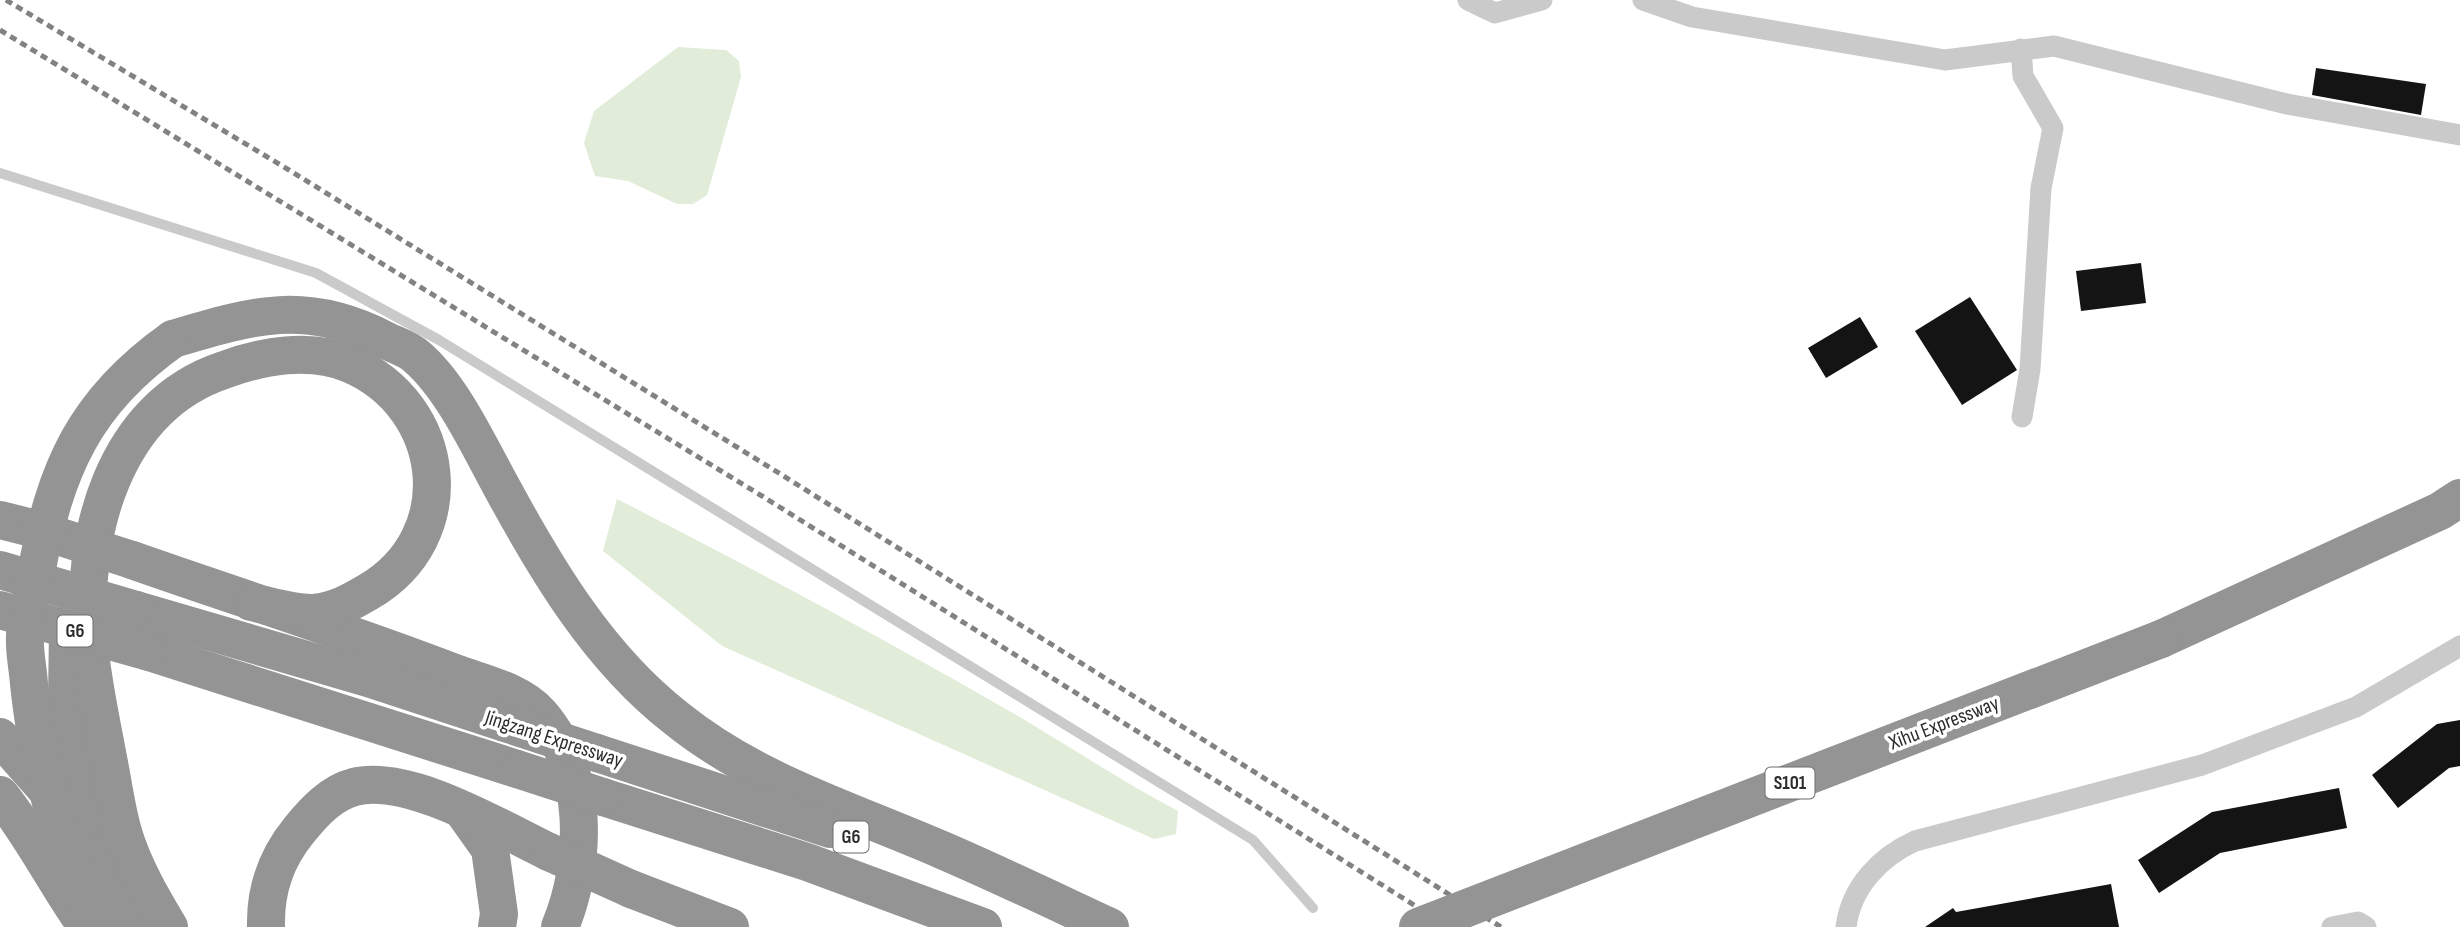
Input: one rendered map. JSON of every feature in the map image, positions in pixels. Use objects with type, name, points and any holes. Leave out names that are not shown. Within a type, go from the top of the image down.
[{"type":"highway","points":[[99,927],[81,893],[58,828],[34,730],[25,636],[41,545],[75,443],[106,397],[142,361],[173,339],[246,317],[302,314],[362,328],[416,356],[462,414],[562,589],[612,659],[675,718],[745,766],[830,806],[940,849],[1110,927]]},
{"type":"highway","points":[[106,877],[80,800],[67,698],[73,526],[82,476],[108,424],[153,375],[215,349],[293,338],[374,361],[427,401],[480,481],[536,546]]},
{"type":"highway","points":[[169,927],[142,880],[123,833],[96,694],[89,640],[90,578],[95,524],[111,477],[135,436],[165,401],[201,377],[250,360],[301,354],[349,363],[387,387],[417,420],[432,464],[431,513],[415,548],[385,582],[343,607],[313,613],[251,602]]},
{"type":"highway","name":"Xihu Expressway","points":[[1418,927],[2165,650],[2440,511],[2460,498]]},
{"type":"highway","points":[[0,520],[36,529],[425,661],[520,698],[540,714],[563,756],[576,802],[579,826],[576,882],[560,927]]},
{"type":"highway","name":"Xihu Expressway","points":[[1486,927],[2460,529]]},
{"type":"highway","name":"Jingzang Expressway","points":[[0,570],[368,678],[818,825],[1102,927]]},
{"type":"highway","name":"Jingzang Expressway","points":[[0,610],[149,652],[807,862],[984,927]]},
{"type":"highway","points":[[0,737],[72,819],[135,927]]},
{"type":"highway","points":[[266,927],[265,903],[280,852],[319,806],[354,787],[403,786],[631,889],[730,927]]},
{"type":"highway","points":[[0,795],[17,816],[58,887],[87,927]]},
{"type":"highway","points":[[463,811],[490,849],[499,914],[497,927]]},
{"type":"street","points":[[1468,0],[1495,13],[1542,0]]},
{"type":"street","points":[[1646,1],[1692,17],[1945,60],[2054,46],[2287,104],[2460,135]]},
{"type":"street","points":[[2021,49],[2023,76],[2053,128],[2041,188],[2030,369],[2022,418]]},
{"type":"street","points":[[1846,927],[1851,906],[1866,879],[1887,856],[1915,841],[2202,765],[2356,707],[2460,646]]},
{"type":"street","points":[[2332,927],[2358,922],[2366,927]]},
{"type":"lane","points":[[0,173],[316,273],[439,340],[1253,840],[1313,908]]},
{"type":"green space","points":[[678,47],[726,50],[739,61],[741,77],[707,195],[693,204],[677,204],[628,181],[595,176],[584,143],[594,111]]},
{"type":"green space","points":[[617,499],[923,662],[1178,811],[1176,834],[1154,839],[722,646],[603,551]]},
{"type":"building","points":[[2316,68],[2426,84],[2421,115],[2312,95]]},
{"type":"building","points":[[2141,263],[2146,303],[2081,311],[2076,271]]},
{"type":"building","points":[[1970,297],[2017,370],[1962,405],[1915,331]]},
{"type":"building","points":[[1860,317],[1878,347],[1826,378],[1808,348]]},
{"type":"building","points":[[2460,720],[2460,766],[2449,768],[2398,808],[2372,775],[2437,724]]},
{"type":"building","points":[[2339,788],[2347,828],[2220,853],[2159,893],[2138,860],[2212,812]]},
{"type":"building","points":[[2111,884],[2119,927],[1925,927],[1953,908],[1956,912]]},
{"type":"railway","points":[[6,0],[289,170],[782,475],[1501,927]]},
{"type":"railway","points":[[0,30],[762,496],[1449,927]]}]
